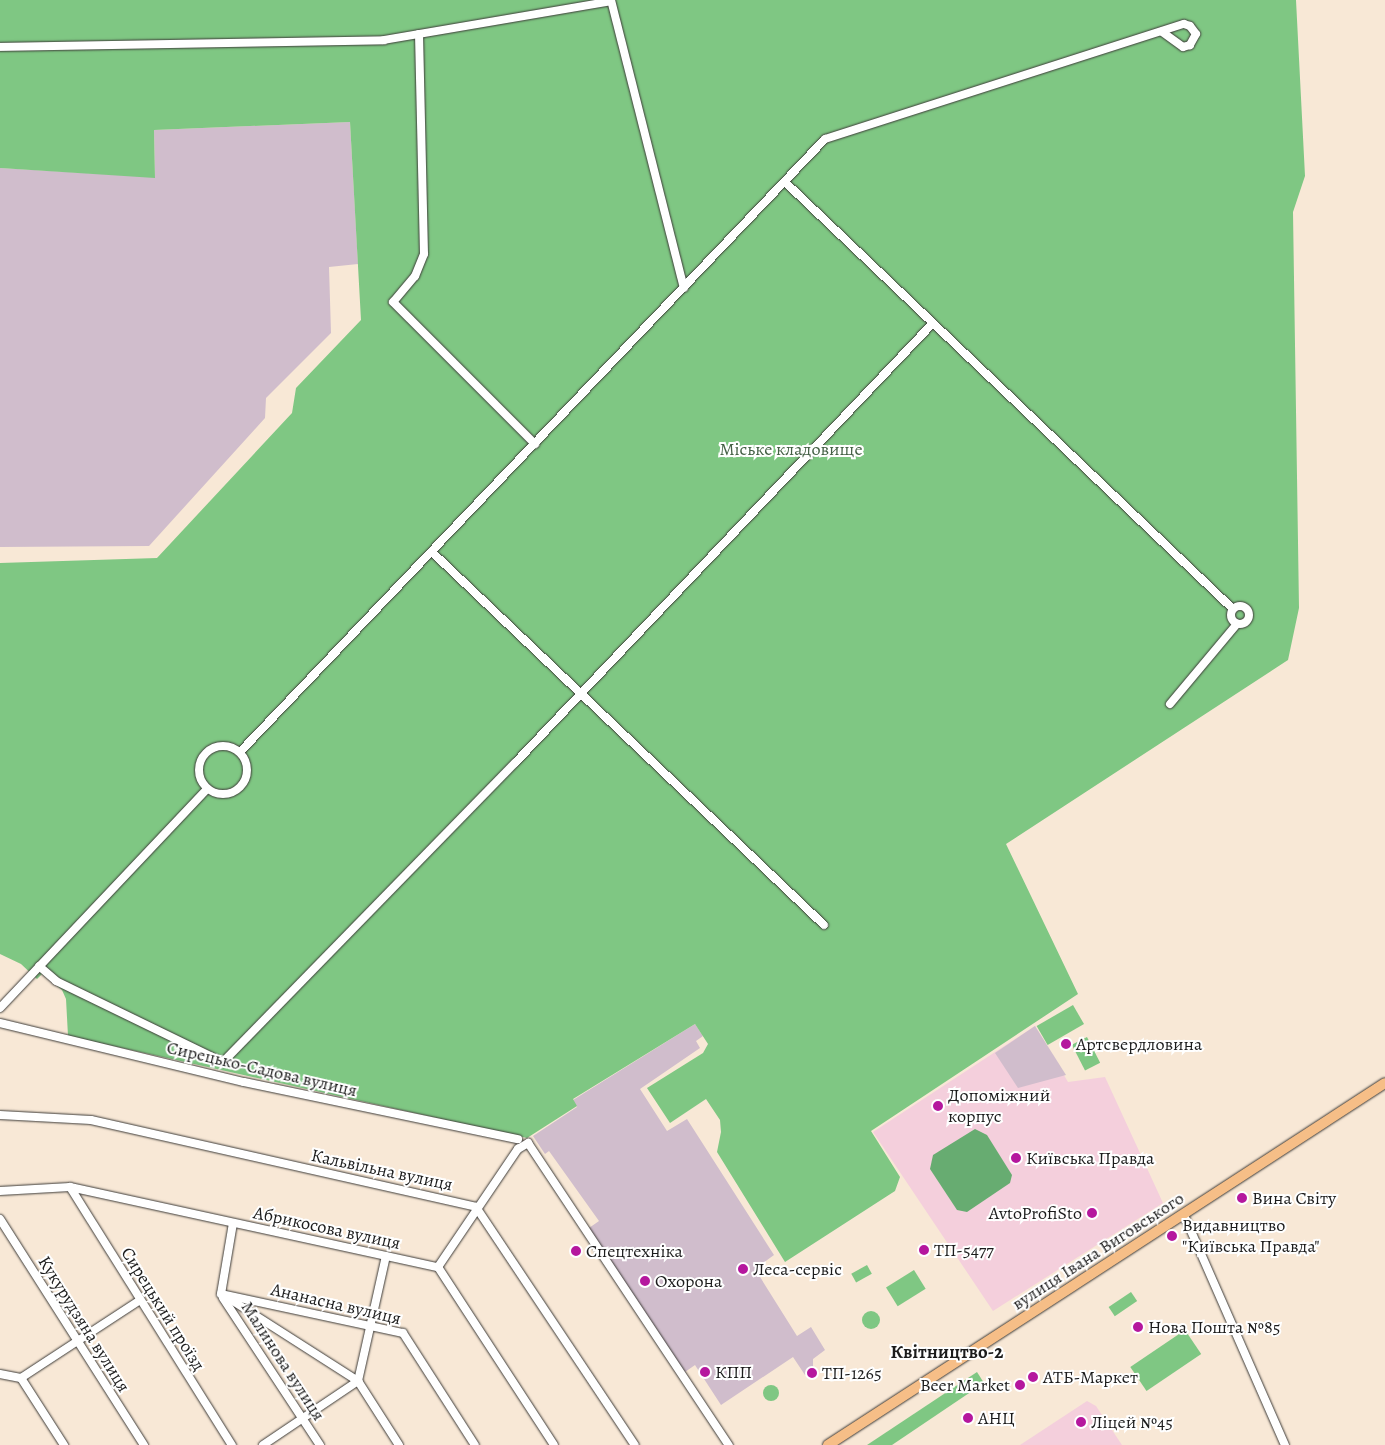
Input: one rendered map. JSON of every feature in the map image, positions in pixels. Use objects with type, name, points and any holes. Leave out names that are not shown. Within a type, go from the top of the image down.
[{"type":"main road","name":"вулиця Івана Виговського","points":[[828,1445],[1385,1083]]},
{"type":"street","points":[[0,46],[384,40],[611,1],[684,288]]},
{"type":"street","points":[[240,752],[786,182],[824,139],[1162,32]]},
{"type":"street","points":[[419,34],[424,254],[415,276],[393,302],[536,444]]},
{"type":"street","points":[[786,182],[1233,609]]},
{"type":"street","points":[[39,966],[56,982],[223,1062],[582,692],[933,323]]},
{"type":"street","points":[[432,552],[582,692],[824,925]]},
{"type":"street","points":[[1170,704],[1237,624],[1245,622],[1248,612],[1241,606],[1233,609]]},
{"type":"street","points":[[1233,609],[1231,617],[1237,624]]},
{"type":"street","points":[[225,746],[240,752],[247,767],[240,788],[220,795],[207,789],[199,770],[204,756],[210,750],[225,746]]},
{"type":"street","points":[[0,1008],[207,789]]},
{"type":"street","name":"Сирецько-Садова вулиця","points":[[0,1023],[244,1082],[518,1139]]},
{"type":"street","name":"Кальвільна вулиця","points":[[0,1115],[91,1120],[476,1207]]},
{"type":"street","points":[[554,1445],[438,1267],[476,1207],[518,1149],[528,1143],[729,1445]]},
{"type":"street","name":"Абрикосова вулиця","points":[[0,1191],[70,1188],[438,1267]]},
{"type":"street","name":"Сирецький проїзд","points":[[70,1188],[232,1445]]},
{"type":"street","points":[[476,1207],[635,1445]]},
{"type":"street","points":[[1184,1215],[1285,1445]]},
{"type":"street","name":"Кукурудзяна вулиця","points":[[0,1219],[144,1445]]},
{"type":"street","points":[[233,1223],[221,1294],[358,1381],[399,1445]]},
{"type":"street","points":[[262,1445],[358,1381],[386,1256]]},
{"type":"street","name":"Ананасна вулиця","points":[[221,1294],[372,1324],[403,1333],[475,1445]]},
{"type":"street","name":"Малинова вулиця","points":[[221,1294],[320,1445]]},
{"type":"street","points":[[0,1374],[20,1378],[140,1300]]},
{"type":"street","points":[[20,1378],[64,1445]]},
{"type":"shaded area","points":[[350,122],[358,264],[329,267],[331,333],[266,398],[265,418],[149,546],[0,547],[0,168],[155,177],[154,130]]},
{"type":"shaded area","points":[[695,1024],[703,1036],[696,1041],[700,1048],[640,1089],[667,1131],[687,1119],[774,1255],[755,1269],[797,1336],[811,1327],[825,1350],[813,1359],[813,1369],[805,1375],[793,1357],[721,1405],[695,1365],[685,1372],[589,1228],[599,1221],[549,1151],[545,1154],[533,1136],[577,1107],[573,1100]]},
{"type":"shaded area","name":"Київська Правда","points":[[1035,1026],[1068,1082],[1105,1077],[1163,1203],[993,1311],[873,1132]]},
{"type":"shaded area","points":[[1035,1026],[1066,1075],[1018,1088],[995,1053]]},
{"type":"shaded area","name":"Ліцей №45","points":[[1087,1401],[1096,1406],[1122,1445],[1020,1445]]},
{"type":"green space","name":"Міське кладовище","points":[[0,0],[1296,0],[1305,176],[1293,212],[1299,608],[1288,660],[1006,844],[1078,994],[871,1131],[900,1177],[895,1191],[785,1262],[717,1152],[721,1132],[720,1120],[706,1099],[670,1123],[647,1088],[703,1053],[708,1044],[695,1024],[573,1099],[577,1106],[527,1138],[68,1036],[66,999],[62,990],[42,974],[37,979],[21,964],[0,954],[0,563],[157,558],[292,413],[296,388],[361,320],[350,122],[154,130],[155,178],[0,168]]},
{"type":"green space","points":[[1073,1005],[1084,1024],[1048,1045],[1037,1026]]},
{"type":"green space","points":[[1087,1037],[1100,1063],[1085,1071],[1072,1045]]},
{"type":"green space","points":[[975,1129],[987,1135],[1012,1175],[1010,1183],[967,1212],[957,1210],[930,1169],[933,1155]]},
{"type":"green space","points":[[867,1265],[872,1274],[856,1282],[851,1274]]},
{"type":"green space","points":[[914,1270],[926,1289],[898,1306],[886,1287]]},
{"type":"green space","points":[[1131,1292],[1137,1301],[1115,1316],[1109,1307]]},
{"type":"green space","points":[[871,1311],[877,1314],[880,1320],[877,1326],[871,1329],[865,1326],[862,1320],[865,1314]]},
{"type":"green space","points":[[1185,1330],[1201,1354],[1147,1391],[1130,1367]]},
{"type":"green space","points":[[977,1372],[984,1383],[892,1445],[867,1445]]},
{"type":"green space","points":[[771,1385],[777,1387],[779,1393],[777,1399],[771,1401],[765,1399],[763,1393],[765,1387]]},
{"type":"place","name":"Артсвердловина","points":[[1066,1044]]},
{"type":"place","name":"Допоміжний корпус","points":[[938,1106]]},
{"type":"place","name":"Київська Правда","points":[[1016,1158]]},
{"type":"place","name":"Вина Світу","points":[[1242,1198]]},
{"type":"place","name":"AvtoProfiSto","points":[[1092,1213]]},
{"type":"place","name":"Видавництво \"Київська Правда\"","points":[[1172,1236]]},
{"type":"place","name":"ТП-5477","points":[[924,1250]]},
{"type":"place","name":"Спецтехніка","points":[[576,1251]]},
{"type":"place","name":"Леса-сервіс","points":[[743,1269]]},
{"type":"place","name":"Охорона","points":[[645,1281]]},
{"type":"place","name":"Нова Пошта №85","points":[[1138,1327]]},
{"type":"place","name":"КПП","points":[[705,1372]]},
{"type":"place","name":"ТП-1265","points":[[812,1373]]},
{"type":"place","name":"АТБ-Маркет","points":[[1033,1377]]},
{"type":"place","name":"Beer Market","points":[[1020,1385]]},
{"type":"place","name":"АНЦ","points":[[968,1418]]},
{"type":"place","name":"Ліцей №45","points":[[1081,1422]]},
{"type":"district","name":"Квітництво-2","points":[[947,1353]]}]
